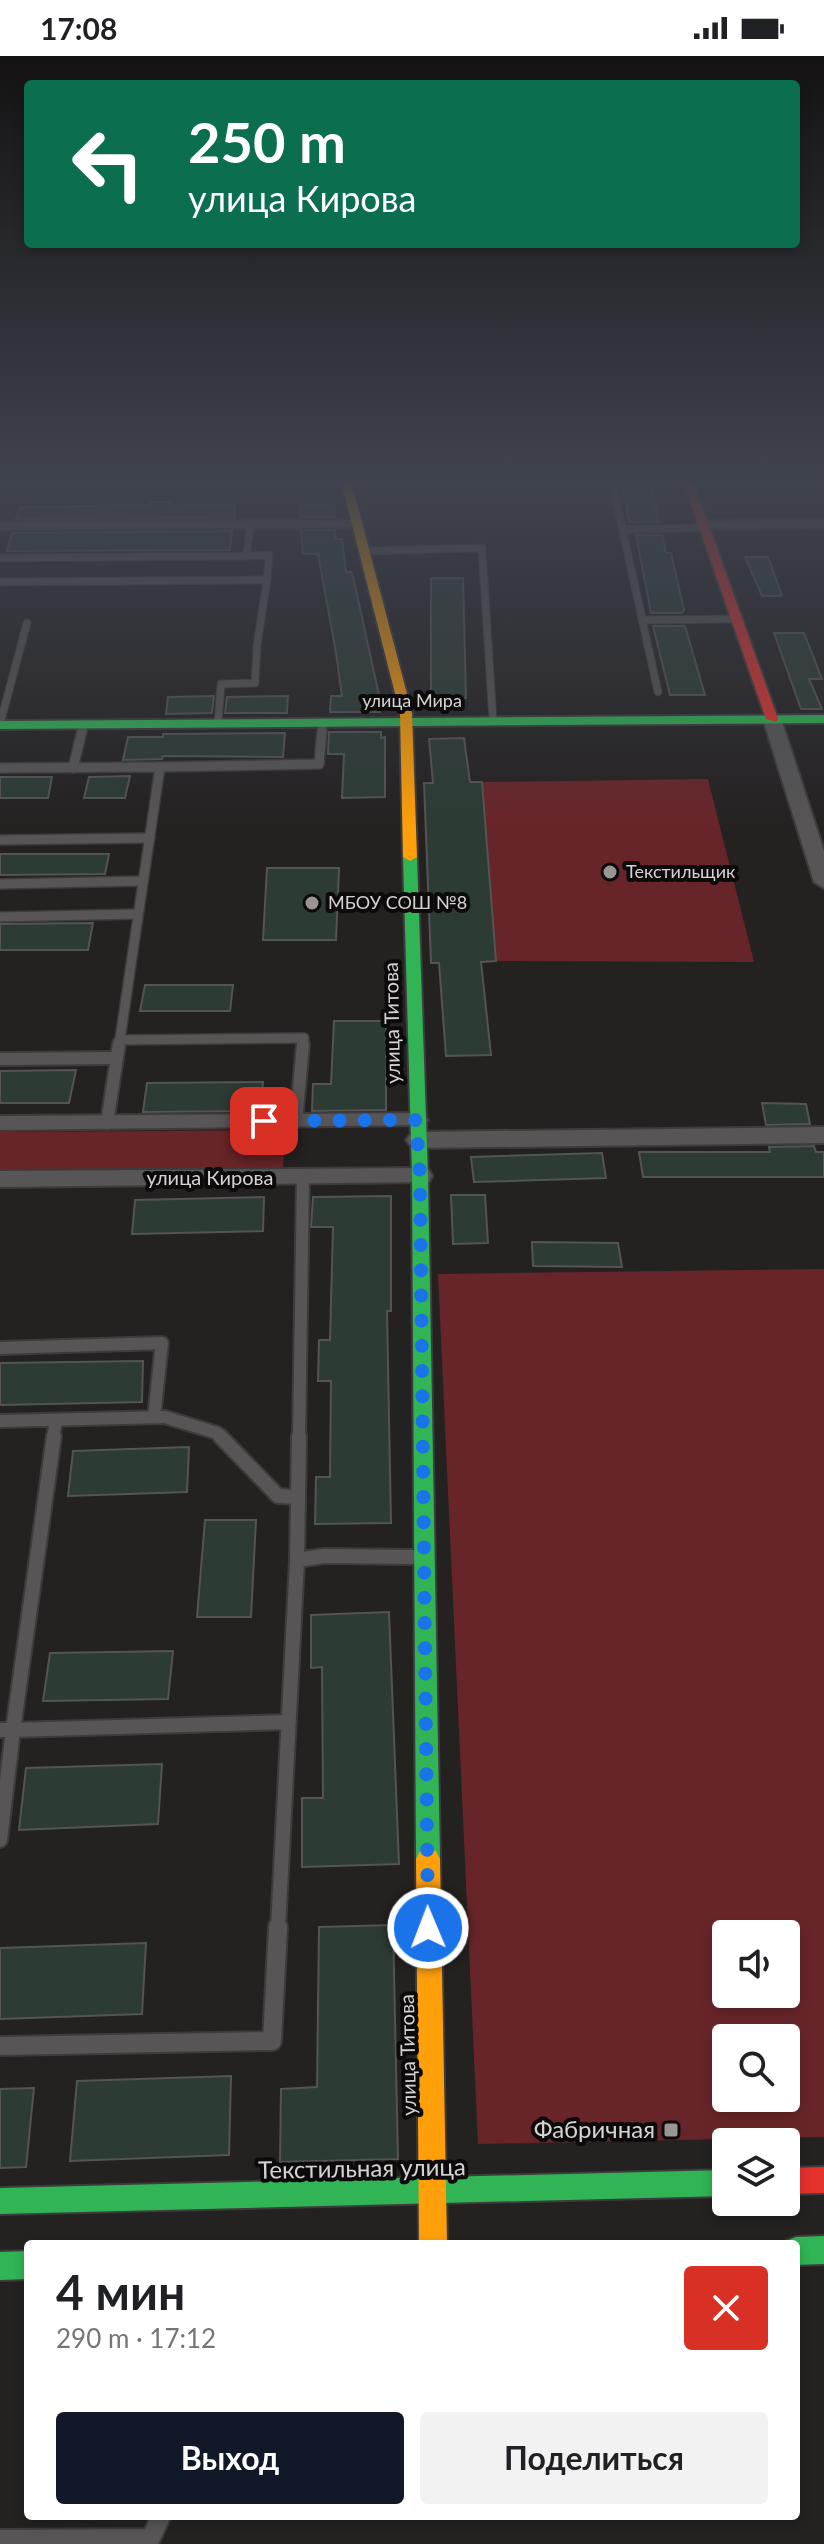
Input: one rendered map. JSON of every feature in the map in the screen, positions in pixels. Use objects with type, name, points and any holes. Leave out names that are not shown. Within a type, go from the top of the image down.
[{"type":"street","name":"улица Титова","points":[[376,597],[407,721],[420,1176],[433,2240]]},
{"type":"street","points":[[727,597],[772,719],[824,882]]},
{"type":"street","name":"улица Мира","points":[[0,725],[824,719]]},
{"type":"street","points":[[0,1123],[296,1121],[417,1130],[824,1135]]},
{"type":"street","name":"улица Кирова","points":[[0,1179],[420,1176]]},
{"type":"street","points":[[800,2181],[824,2180]]},
{"type":"street","name":"Текстильная улица","points":[[0,2201],[712,2183]]},
{"type":"street","points":[[800,2251],[824,2250]]},
{"type":"street","points":[[0,2266],[24,2265]]},
{"type":"lane","points":[[218,723],[221,684],[255,683],[264,597]]},
{"type":"lane","points":[[485,597],[493,721]]},
{"type":"lane","points":[[639,597],[658,692]]},
{"type":"lane","points":[[644,620],[735,619]]},
{"type":"lane","points":[[0,725],[27,623]]},
{"type":"lane","points":[[0,768],[319,764],[323,722]]},
{"type":"lane","points":[[73,768],[84,724]]},
{"type":"lane","points":[[107,1123],[160,767]]},
{"type":"lane","points":[[0,840],[150,838]]},
{"type":"lane","points":[[0,884],[143,881]]},
{"type":"lane","points":[[0,917],[138,914]]},
{"type":"lane","points":[[119,1040],[304,1038],[296,1121]]},
{"type":"lane","points":[[0,1059],[117,1058]]},
{"type":"lane","points":[[0,2046],[272,2041],[297,1560],[303,1177]]},
{"type":"lane","points":[[0,1348],[162,1343],[154,1417]]},
{"type":"lane","points":[[0,1421],[165,1417],[217,1433],[278,1496],[298,1497]]},
{"type":"lane","points":[[0,1840],[7,1730],[56,1420]]},
{"type":"lane","points":[[297,1560],[324,1556],[424,1558]]},
{"type":"lane","points":[[7,1730],[288,1722]]},
{"type":"lane","points":[[0,2539],[151,2538],[159,2520]]},
{"type":"shaded area","name":"Текстильщик","points":[[708,779],[754,962],[496,961],[482,782]]},
{"type":"shaded area","points":[[285,1130],[283,1169],[0,1171],[0,1132]]},
{"type":"shaded area","points":[[824,1269],[824,2137],[800,2137],[800,2128],[712,2128],[712,2139],[478,2144],[438,1274]]},
{"type":"building","points":[[326,597],[358,597],[380,712],[330,712],[331,696],[342,696]]},
{"type":"building","points":[[431,597],[463,597],[466,698],[431,698]]},
{"type":"building","points":[[648,597],[681,597],[682,613],[651,613]]},
{"type":"building","points":[[653,626],[685,626],[705,695],[670,695]]},
{"type":"building","points":[[774,633],[804,633],[822,679],[809,679],[822,709],[801,709]]},
{"type":"building","points":[[214,696],[212,713],[166,714],[168,697]]},
{"type":"building","points":[[288,696],[287,713],[225,713],[227,697]]},
{"type":"building","points":[[329,732],[381,732],[381,738],[385,737],[385,797],[342,798],[344,754],[328,754]]},
{"type":"building","points":[[285,733],[283,757],[163,756],[162,759],[123,760],[128,737]]},
{"type":"building","points":[[464,738],[470,782],[482,782],[496,961],[481,962],[491,1055],[446,1056],[439,963],[431,963],[424,783],[433,783],[429,739]]},
{"type":"building","points":[[130,776],[125,798],[84,798],[89,777]]},
{"type":"building","points":[[0,777],[52,777],[48,798],[0,798]]},
{"type":"building","points":[[0,854],[109,854],[105,874],[0,875]]},
{"type":"building","name":"МБОУ СОШ №8","points":[[267,868],[339,868],[336,940],[263,940]]},
{"type":"building","points":[[93,923],[88,950],[0,950],[0,924]]},
{"type":"building","points":[[145,985],[233,985],[230,1011],[140,1011]]},
{"type":"building","points":[[334,1021],[386,1021],[386,1110],[312,1111],[313,1084],[331,1084]]},
{"type":"building","points":[[76,1070],[69,1103],[0,1103],[0,1071]]},
{"type":"building","points":[[263,1082],[260,1111],[143,1112],[147,1083]]},
{"type":"building","points":[[762,1103],[806,1104],[810,1124],[766,1125]]},
{"type":"building","points":[[814,1146],[816,1152],[824,1152],[824,1177],[643,1177],[639,1152],[770,1152],[769,1147]]},
{"type":"building","points":[[602,1153],[606,1178],[474,1182],[471,1157]]},
{"type":"building","points":[[451,1195],[485,1195],[488,1243],[453,1244]]},
{"type":"building","points":[[391,1196],[391,1311],[387,1311],[391,1523],[315,1524],[316,1477],[330,1477],[331,1381],[318,1381],[319,1340],[330,1340],[333,1227],[311,1227],[313,1197]]},
{"type":"building","points":[[264,1197],[263,1231],[132,1234],[135,1200]]},
{"type":"building","points":[[532,1242],[618,1243],[622,1267],[533,1266]]},
{"type":"building","points":[[143,1361],[142,1402],[0,1405],[0,1363]]},
{"type":"building","points":[[189,1447],[187,1492],[68,1496],[73,1451]]},
{"type":"building","points":[[205,1520],[256,1520],[251,1617],[197,1617]]},
{"type":"building","points":[[389,1612],[399,1864],[302,1867],[302,1798],[323,1798],[322,1667],[311,1668],[311,1615]]},
{"type":"building","points":[[173,1651],[168,1699],[43,1701],[50,1653]]},
{"type":"building","points":[[162,1764],[158,1824],[19,1830],[26,1768]]},
{"type":"building","points":[[393,1925],[398,2159],[280,2162],[281,2089],[317,2087],[319,1927]]},
{"type":"building","points":[[146,1943],[142,2014],[0,2019],[0,1948]]},
{"type":"building","points":[[231,2076],[229,2155],[70,2161],[77,2081]]},
{"type":"building","points":[[34,2088],[26,2167],[0,2168],[0,2089]]},
{"type":"traffic: fast","points":[[0,725],[824,719]]},
{"type":"traffic: fast","points":[[410,857],[420,1176],[428,1859]]},
{"type":"traffic: fast","points":[[0,2201],[712,2183]]},
{"type":"traffic: fast","points":[[800,2251],[824,2250]]},
{"type":"traffic: fast","points":[[0,2266],[24,2265]]},
{"type":"traffic: slow","points":[[376,597],[406,713],[410,857]]},
{"type":"traffic: slow","points":[[428,1859],[433,2240]]},
{"type":"traffic: jam","points":[[729,597],[772,719]]},
{"type":"traffic: jam","points":[[800,2181],[824,2180]]},
{"type":"place","name":"Текстильщик","points":[[610,872]]},
{"type":"place","name":"МБОУ СОШ №8","points":[[312,903]]},
{"type":"place","name":"Фабричная","points":[[671,2130]]},
{"type":"route","points":[[264,1121],[416,1120],[420,1176],[428,1928]]}]
